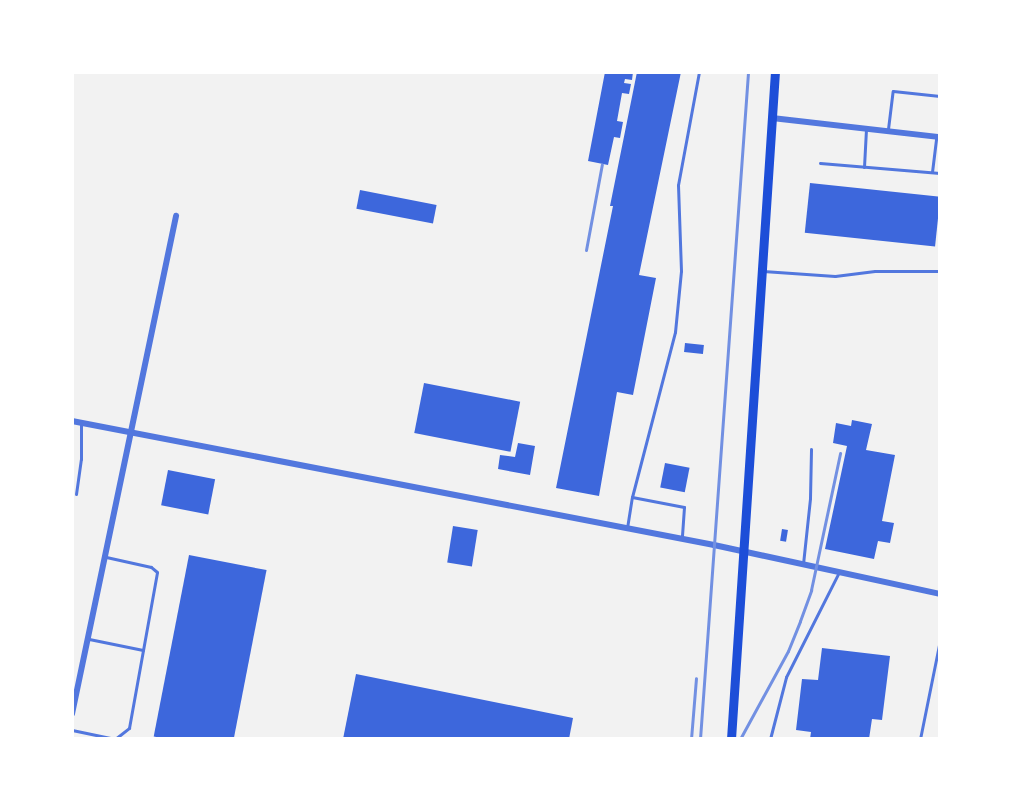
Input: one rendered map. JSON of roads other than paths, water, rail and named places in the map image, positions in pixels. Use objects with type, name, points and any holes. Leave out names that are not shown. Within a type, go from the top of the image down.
[{"type":"main road","points":[[731,739],[775,72]]},
{"type":"street","points":[[772,118],[938,137]]},
{"type":"street","points":[[72,714],[176,216]]},
{"type":"street","points":[[72,421],[743,551],[940,594]]},
{"type":"lane","points":[[627,528],[632,497],[675,332],[681,271],[678,185],[699,72]]},
{"type":"lane","points":[[888,131],[893,91],[940,96]]},
{"type":"lane","points":[[864,166],[867,129]]},
{"type":"lane","points":[[932,172],[938,137]]},
{"type":"lane","points":[[820,163],[940,172]]},
{"type":"lane","points":[[762,271],[835,276],[875,271],[940,271]]},
{"type":"lane","points":[[76,494],[81,459],[81,423]]},
{"type":"lane","points":[[803,564],[810,498],[811,449]]},
{"type":"lane","points":[[632,497],[684,507],[681,539]]},
{"type":"lane","points":[[72,730],[115,739],[129,728],[158,572],[151,567],[105,556]]},
{"type":"lane","points":[[770,739],[786,677],[839,572]]},
{"type":"lane","points":[[88,639],[143,650]]},
{"type":"lane","points":[[921,739],[940,640]]},
{"type":"railway","points":[[700,739],[748,72]]},
{"type":"railway","points":[[586,250],[602,164]]},
{"type":"railway","points":[[740,739],[788,651],[811,590],[840,453]]},
{"type":"railway","points":[[691,739],[696,678]]}]
